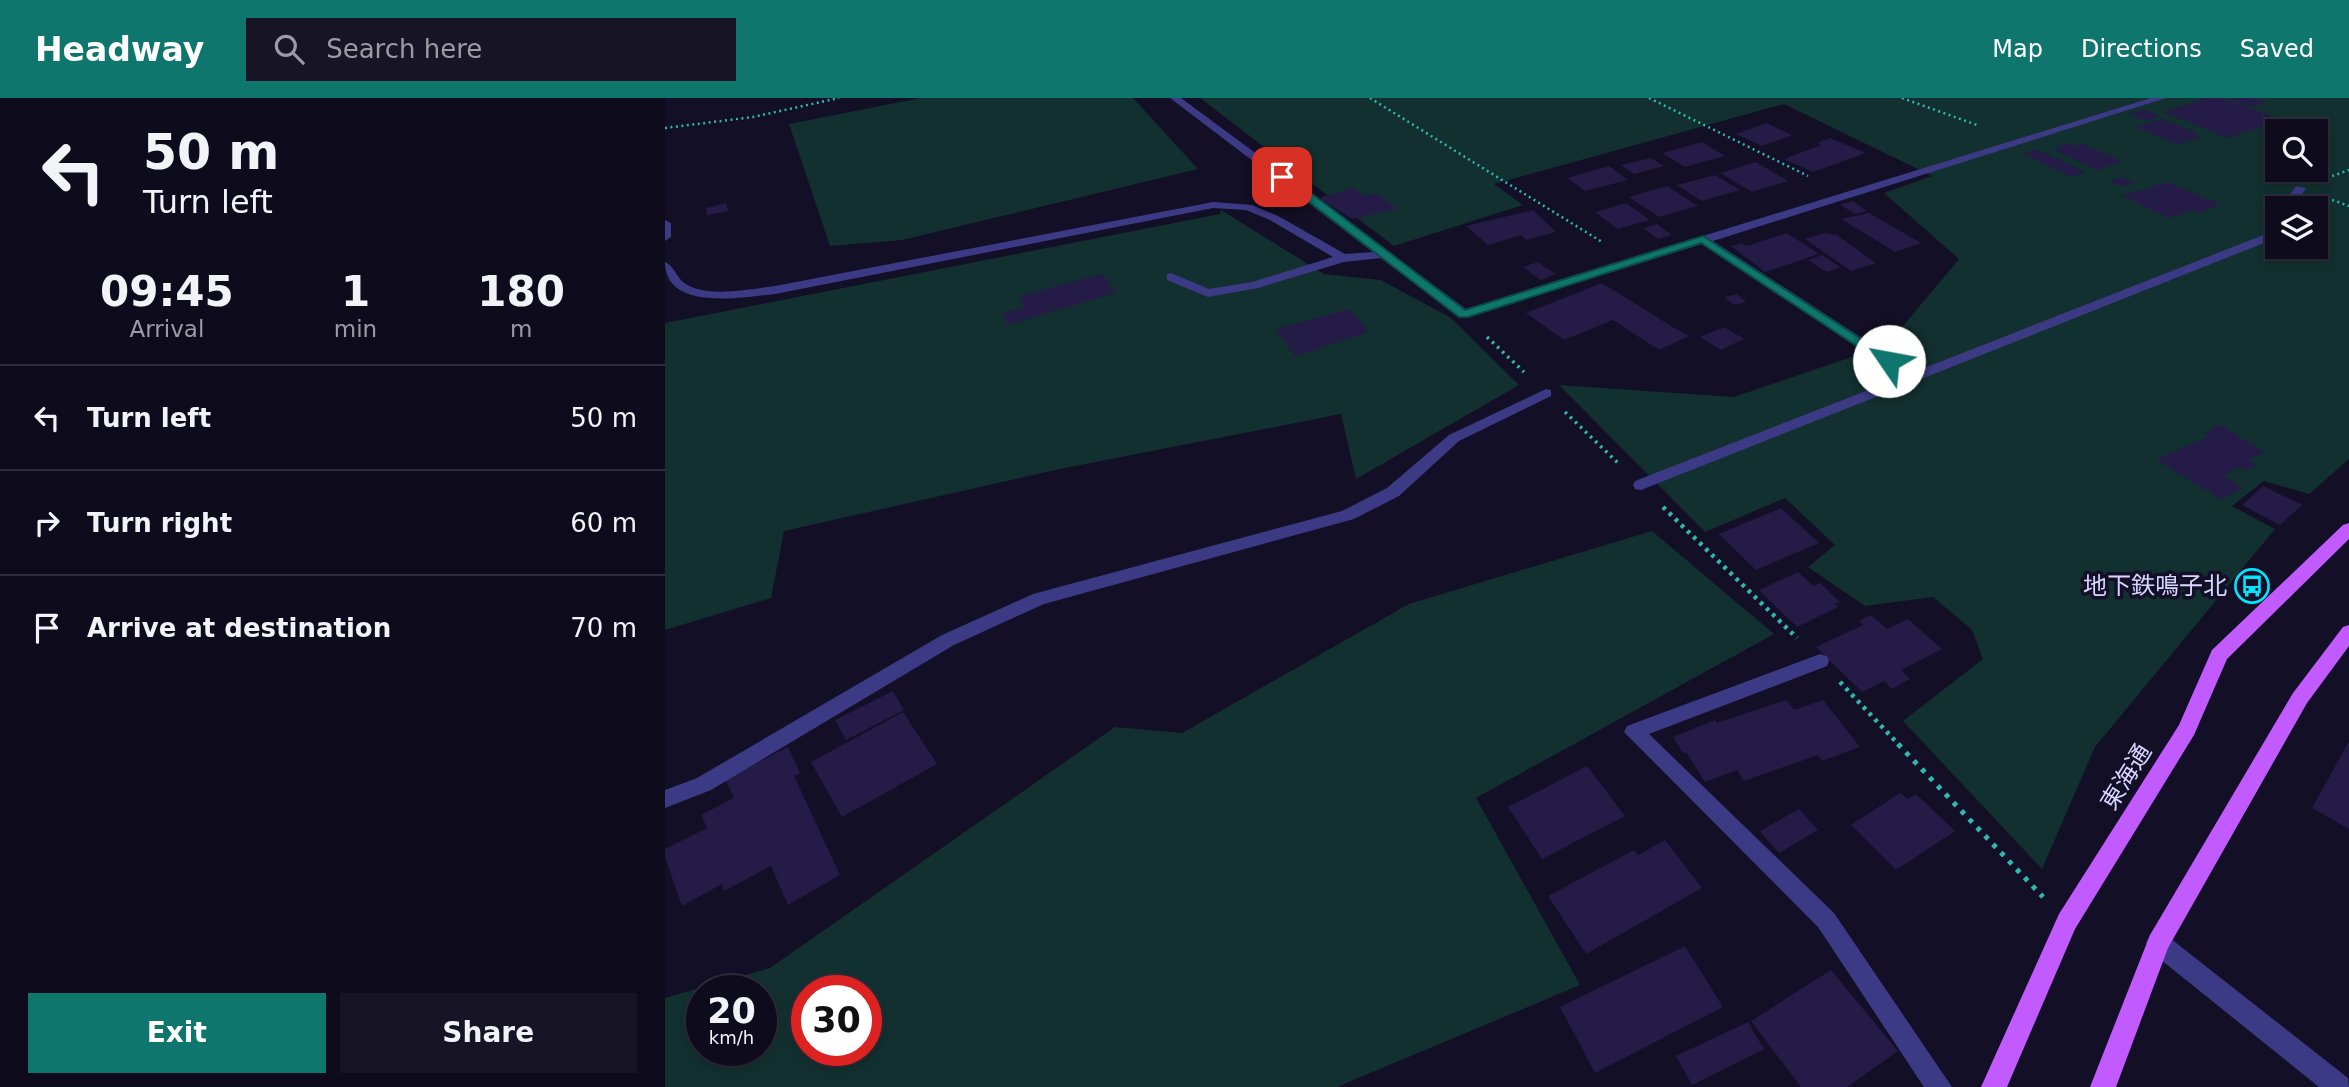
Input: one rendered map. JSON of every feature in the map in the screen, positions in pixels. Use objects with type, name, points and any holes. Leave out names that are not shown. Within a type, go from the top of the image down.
[{"type":"main road","name":"東海通","points":[[1994,1087],[2067,922],[2186,729],[2219,655],[2349,528]]},
{"type":"main road","points":[[2103,1087],[2158,943],[2300,698],[2349,632]]},
{"type":"street","points":[[1175,98],[1464,314],[2161,98]]},
{"type":"street","points":[[2294,196],[2299,188]]},
{"type":"street","points":[[665,266],[680,286],[715,296],[775,290],[1213,205],[1248,207],[1274,218],[1343,258]]},
{"type":"street","points":[[665,223],[665,237]]},
{"type":"street","points":[[1641,485],[2265,238]]},
{"type":"street","points":[[1703,239],[1912,377]]},
{"type":"street","points":[[1171,277],[1208,293],[1254,285],[1343,258],[1385,254]]},
{"type":"street","points":[[665,799],[704,784],[948,640],[1039,599],[1348,515],[1394,492],[1454,438],[1546,393]]},
{"type":"street","points":[[1821,661],[1634,732],[1826,920],[1939,1087]]},
{"type":"street","points":[[2158,943],[2339,1087]]},
{"type":"path","points":[[665,128],[753,117],[839,98]]},
{"type":"path","points":[[1370,98],[1633,261]]},
{"type":"path","points":[[1649,98],[1847,195]]},
{"type":"path","points":[[1902,98],[2022,141]]},
{"type":"path","points":[[1464,314],[1821,661],[2067,922]]},
{"type":"green space","points":[[921,98],[1133,98],[1198,169],[902,240],[830,246],[789,124]]},
{"type":"green space","points":[[1200,98],[2349,98],[2349,459],[2309,494],[2264,481],[2232,506],[2275,529],[2095,747],[2042,869],[1903,721],[1983,659],[1972,630],[1933,597],[1865,606],[1808,567],[1835,545],[1785,498],[1705,532],[1559,385],[1734,397],[1887,345],[1959,259],[1884,193],[1932,176],[1784,104],[1494,184],[1523,205],[1394,246]]},
{"type":"green space","points":[[1221,210],[1324,274],[1381,280],[1451,318],[1519,385],[1356,479],[1341,414],[1060,469],[784,531],[771,598],[665,630],[665,323],[1220,214]]},
{"type":"green space","points":[[1652,531],[1774,634],[1476,798],[1580,985],[1337,1087],[665,1087],[665,998],[686,992],[686,1066],[777,1066],[777,975],[746,975],[770,968],[1115,727],[1182,733],[1409,604]]},
{"type":"building","points":[[2207,98],[2223,98],[2279,119],[2265,119],[2265,126],[2228,138],[2163,112]]},
{"type":"building","points":[[2229,98],[2254,98],[2266,102],[2252,107]]},
{"type":"building","points":[[2144,109],[2160,116],[2146,121],[2129,114]]},
{"type":"building","points":[[2162,119],[2201,137],[2178,144],[2136,127]]},
{"type":"building","points":[[1766,123],[1792,135],[1762,146],[1736,134]]},
{"type":"building","points":[[1830,138],[1866,153],[1813,172],[1784,159],[1821,145],[1817,143]]},
{"type":"building","points":[[1702,142],[1725,156],[1685,167],[1662,153]]},
{"type":"building","points":[[2066,143],[2074,146],[2083,144],[2122,161],[2098,170],[2054,150]]},
{"type":"building","points":[[2038,150],[2085,172],[2071,177],[2024,154]]},
{"type":"building","points":[[1651,158],[1664,166],[1634,174],[1621,165]]},
{"type":"building","points":[[1756,162],[1788,181],[1752,192],[1720,173]]},
{"type":"building","points":[[1609,166],[1628,180],[1585,191],[1567,178]]},
{"type":"building","points":[[1715,175],[1740,190],[1702,201],[1677,185]]},
{"type":"building","points":[[2121,177],[2134,183],[2123,187],[2109,181]]},
{"type":"building","points":[[2168,182],[2220,205],[2198,213],[2192,210],[2169,218],[2122,196]]},
{"type":"building","points":[[1667,186],[1698,206],[1659,217],[1629,197]]},
{"type":"building","points":[[1354,188],[1364,196],[1373,193],[1380,195],[1397,209],[1352,219],[1321,197]]},
{"type":"building","points":[[1852,201],[1867,211],[1856,214],[1840,205]]},
{"type":"building","points":[[726,203],[728,211],[707,215],[706,208]]},
{"type":"building","points":[[1626,203],[1650,220],[1618,229],[1595,212]]},
{"type":"building","points":[[1533,210],[1556,232],[1526,240],[1521,235],[1488,245],[1466,226]]},
{"type":"building","points":[[1869,213],[1921,243],[1895,252],[1841,219]]},
{"type":"building","points":[[1657,224],[1672,235],[1658,239],[1643,228]]},
{"type":"building","points":[[1787,233],[1819,254],[1765,272],[1731,246],[1742,243],[1746,246]]},
{"type":"building","points":[[1825,233],[1837,235],[1876,263],[1851,271],[1805,239]]},
{"type":"building","points":[[1822,255],[1840,267],[1827,272],[1808,260]]},
{"type":"building","points":[[1538,262],[1556,274],[1541,280],[1523,267]]},
{"type":"building","points":[[1103,274],[1115,293],[1008,325],[1002,313],[1024,307],[1019,296]]},
{"type":"building","points":[[1602,283],[1689,336],[1659,350],[1613,320],[1564,340],[1526,313]]},
{"type":"building","points":[[1737,294],[1746,302],[1734,305],[1724,297]]},
{"type":"building","points":[[1350,309],[1369,332],[1295,356],[1276,329]]},
{"type":"building","points":[[1724,327],[1744,339],[1721,350],[1700,337]]},
{"type":"building","points":[[2220,425],[2265,452],[2249,459],[2257,465],[2245,470],[2239,467],[2224,476],[2243,488],[2221,499],[2156,460],[2209,436],[2204,433]]},
{"type":"building","points":[[2263,486],[2302,505],[2280,525],[2242,505]]},
{"type":"building","points":[[1781,508],[1819,543],[1756,570],[1719,534]]},
{"type":"building","points":[[1798,572],[1813,586],[1820,583],[1840,602],[1835,604],[1838,607],[1797,627],[1759,590]]},
{"type":"building","points":[[1871,615],[1887,629],[1908,619],[1942,649],[1901,670],[1910,679],[1892,689],[1884,681],[1862,692],[1816,647],[1863,625],[1859,621]]},
{"type":"building","points":[[893,691],[904,710],[846,740],[835,720]]},
{"type":"building","points":[[1786,700],[1794,710],[1823,700],[1860,747],[1822,761],[1818,755],[1744,781],[1737,770],[1705,782],[1673,737],[1715,720],[1717,723]]},
{"type":"building","points":[[903,712],[937,764],[842,817],[811,762]]},
{"type":"building","points":[[2349,741],[2349,829],[2312,808]]},
{"type":"building","points":[[788,747],[800,773],[794,776],[840,875],[788,905],[771,866],[724,891],[722,884],[682,906],[665,857],[665,849],[707,828],[701,815],[734,798],[725,779]]},
{"type":"building","points":[[1587,766],[1625,816],[1542,859],[1508,807]]},
{"type":"building","points":[[1900,793],[1908,799],[1916,794],[1955,831],[1896,870],[1851,825]]},
{"type":"building","points":[[1799,809],[1818,830],[1779,853],[1760,831]]},
{"type":"building","points":[[1665,840],[1702,888],[1586,954],[1548,896],[1634,850],[1638,855]]},
{"type":"building","points":[[1685,946],[1723,1007],[1595,1073],[1560,1007]]},
{"type":"building","points":[[1831,970],[1898,1051],[1847,1087],[1801,1087],[1751,1021]]},
{"type":"building","points":[[1748,1022],[1764,1049],[1692,1085],[1676,1056]]},
{"type":"place","name":"地下鉄鳴子北","points":[[2252,586]]},
{"type":"route","points":[[1282,177],[1464,314],[1703,239],[1889,361]]}]
